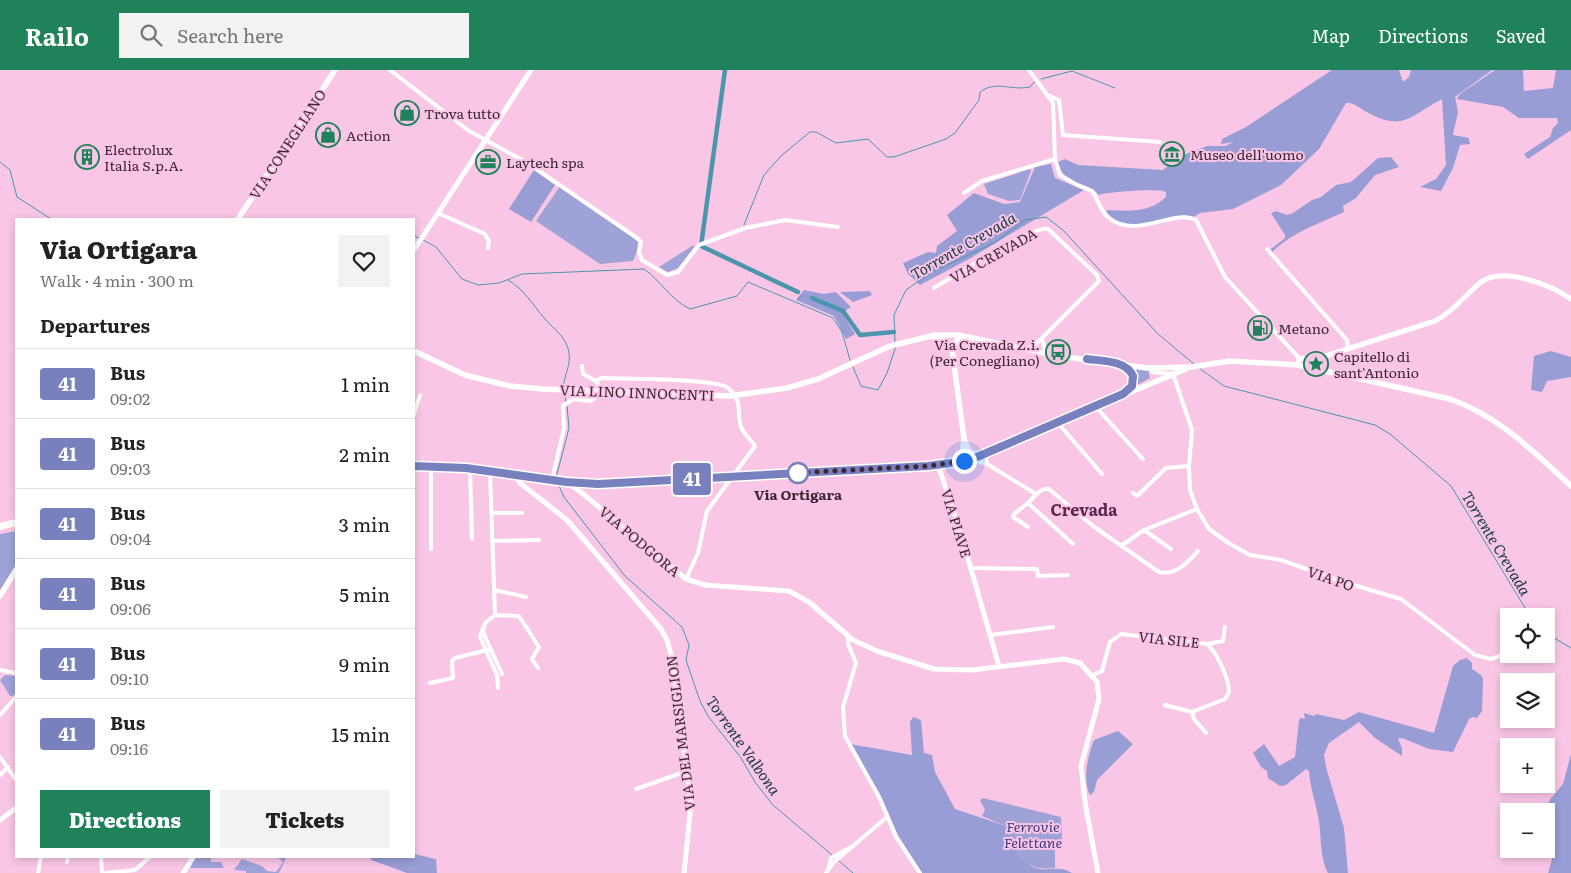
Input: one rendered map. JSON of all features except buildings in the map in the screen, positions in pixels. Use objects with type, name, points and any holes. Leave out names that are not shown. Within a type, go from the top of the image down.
[{"type":"main road","name":"VIA CONEGLIANO","points":[[239,218],[335,70]]},
{"type":"main road","points":[[910,341],[946,334],[963,335],[1046,353],[1118,363],[1150,370],[1190,368]]},
{"type":"main road","points":[[910,341],[944,339],[951,345],[954,354]]},
{"type":"main road","points":[[985,340],[958,340],[954,345],[964,438],[967,448],[972,453],[978,454],[991,450],[1151,382],[1190,368],[1230,361],[1298,362],[1312,364],[1468,406],[1509,431],[1571,486]]},
{"type":"main road","name":"VIA LINO INNOCENTI","points":[[415,352],[433,361],[487,381],[510,386],[573,391],[730,396],[787,388],[818,379],[890,346],[910,341]]},
{"type":"main road","points":[[1118,363],[1128,369],[1133,376],[1132,386],[1123,394]]},
{"type":"main road","points":[[1150,370],[1151,382]]},
{"type":"main road","points":[[0,596],[15,572]]},
{"type":"street","points":[[390,70],[454,120],[486,142],[526,162],[637,238],[641,242],[640,252],[642,260],[667,275],[678,272],[699,244],[745,228],[785,220],[838,227]]},
{"type":"street","points":[[415,248],[486,142],[531,70]]},
{"type":"street","points":[[1029,70],[1050,96],[1054,110],[1055,159],[1060,175],[1077,186],[1092,191],[1107,217],[1114,221],[1147,226],[1182,216],[1196,220],[1225,277],[1298,362]]},
{"type":"street","points":[[1050,96],[1059,100],[1063,135],[1160,142]]},
{"type":"street","points":[[964,193],[982,181],[1055,159]]},
{"type":"street","points":[[438,213],[485,234],[490,241],[488,248]]},
{"type":"street","name":"VIA CREVADA","points":[[934,288],[1006,245],[1039,229],[1046,228],[1097,275],[1099,281],[1042,338],[1026,349]]},
{"type":"street","points":[[1267,249],[1347,340],[1348,349]]},
{"type":"street","points":[[1312,364],[1348,349],[1442,318],[1481,282],[1492,276],[1533,280],[1571,299]]},
{"type":"street","points":[[1042,338],[1046,353]]},
{"type":"street","points":[[582,366],[584,376],[596,381],[600,388]]},
{"type":"street","points":[[1150,370],[1173,374]]},
{"type":"street","name":"VIA PO","points":[[1173,374],[1192,430],[1189,482],[1197,509],[1209,529],[1241,551],[1260,557],[1281,560],[1340,582],[1401,599],[1475,656],[1491,659],[1500,656]]},
{"type":"street","points":[[596,381],[601,378],[669,379],[716,383],[727,387],[740,404],[742,428],[755,446],[705,515],[698,553],[686,579]]},
{"type":"street","points":[[553,480],[564,428],[562,409],[564,404],[569,400],[577,398],[592,401],[600,394]]},
{"type":"street","points":[[415,411],[420,395]]},
{"type":"street","points":[[1095,406],[1142,459]]},
{"type":"street","points":[[1057,422],[1102,474]]},
{"type":"street","points":[[964,438],[965,452],[971,459],[987,464],[1036,494]]},
{"type":"street","points":[[944,464],[960,454],[964,438]]},
{"type":"street","points":[[415,466],[470,469],[583,484],[899,468],[944,464],[971,459],[991,450]]},
{"type":"street","points":[[987,464],[986,457],[991,450]]},
{"type":"street","name":"VIA PIAVE","points":[[944,464],[943,477],[999,666]]},
{"type":"street","points":[[1133,493],[1137,496],[1166,468],[1189,466]]},
{"type":"street","points":[[430,467],[432,549]]},
{"type":"street","points":[[470,469],[472,539]]},
{"type":"street","points":[[490,472],[495,616]]},
{"type":"street","name":"VIA DEL MARSIGLION","points":[[515,475],[520,483],[568,520],[665,636],[673,662],[691,812],[684,873]]},
{"type":"street","name":"VIA PODGORA","points":[[564,482],[581,492],[686,579],[705,585],[789,591],[809,602],[848,636],[877,651],[934,669],[960,671],[1064,658],[1080,663],[1093,675]]},
{"type":"street","points":[[581,492],[583,484]]},
{"type":"street","name":"VIA PODGORA","points":[[583,484],[588,498]]},
{"type":"street","points":[[1028,527],[1013,518],[1014,514],[1045,488],[1049,489],[1093,526],[1160,572],[1166,574],[1179,569],[1198,551]]},
{"type":"street","points":[[1028,503],[1073,544]]},
{"type":"street","points":[[1121,546],[1144,530],[1197,509]]},
{"type":"street","points":[[491,513],[522,513]]},
{"type":"street","points":[[0,528],[15,524]]},
{"type":"street","points":[[1144,530],[1171,550]]},
{"type":"street","points":[[492,541],[539,540]]},
{"type":"street","name":"VIA PIAVE","points":[[970,568],[1036,568],[1038,576],[1068,575]]},
{"type":"street","points":[[494,590],[526,597]]},
{"type":"street","points":[[498,688],[497,675],[483,628],[485,623],[495,616],[518,616],[539,647],[532,659],[538,668]]},
{"type":"street","points":[[990,635],[1053,626]]},
{"type":"street","points":[[1207,644],[1223,641],[1225,627]]},
{"type":"street","name":"VIA SILE","points":[[1093,675],[1102,671],[1110,642],[1121,634],[1207,644],[1212,649],[1228,683],[1229,692],[1225,699],[1192,712]]},
{"type":"street","points":[[848,636],[848,644],[856,663],[844,700],[843,729],[847,742],[879,797],[896,837],[920,873]]},
{"type":"street","points":[[488,650],[502,674]]},
{"type":"street","points":[[430,683],[453,678],[452,661],[455,658],[488,650]]},
{"type":"street","points":[[0,670],[15,673]]},
{"type":"street","points":[[1093,675],[1098,690],[1098,708],[1083,754],[1081,773],[1098,873]]},
{"type":"street","points":[[0,715],[15,698]]},
{"type":"street","points":[[1164,705],[1192,712],[1194,719],[1206,733]]},
{"type":"street","points":[[0,757],[15,778]]},
{"type":"street","points":[[0,775],[8,768]]},
{"type":"street","points":[[636,789],[687,770]]},
{"type":"street","points":[[0,820],[15,809]]},
{"type":"street","points":[[827,871],[839,858],[887,817]]},
{"type":"street","points":[[827,871],[832,857],[853,846]]},
{"type":"street","points":[[38,873],[41,858]]},
{"type":"street","points":[[67,862],[68,858]]},
{"type":"street","points":[[101,858],[102,873]]},
{"type":"street","points":[[142,858],[142,863]]},
{"type":"street","points":[[106,873],[135,870],[148,858]]},
{"type":"street","points":[[183,873],[193,858]]},
{"type":"green space","points":[[1030,169],[1031,171],[1020,200],[1009,201],[988,194],[984,184]]},
{"type":"green space","points":[[560,186],[638,241],[633,261],[600,264],[536,221]]},
{"type":"green space","points":[[692,246],[695,246],[678,268],[668,272],[659,267]]},
{"type":"green space","points":[[1131,367],[1148,370],[1150,378],[1135,386],[1136,376]]},
{"type":"green space","points":[[15,531],[15,567],[0,590],[0,534]]},
{"type":"green space","points":[[5,675],[15,676],[15,693],[13,696],[10,696],[0,680]]},
{"type":"green space","name":"Ferrovie Felettane","points":[[983,798],[1061,817],[1062,842],[1055,843],[1055,868],[1032,866],[1026,862],[1003,825],[982,816],[985,810],[980,800]]},
{"type":"green space","points":[[195,858],[211,858],[211,862],[221,862],[224,868],[190,868]]},
{"type":"green space","points":[[278,858],[286,858],[279,873],[246,873],[246,871],[234,870],[242,859],[262,866],[267,871],[276,872],[283,862]]},
{"type":"shaded area","points":[[1332,70],[1399,70],[1403,82],[1409,77],[1411,70],[1492,70],[1455,97],[1458,112],[1453,135],[1469,138],[1470,144],[1460,145],[1453,168],[1441,191],[1420,187],[1436,179],[1446,165],[1442,99],[1405,120],[1397,121],[1387,121],[1353,104],[1346,103],[1319,149],[1281,185],[1233,209],[1200,213],[1194,217],[1184,215],[1139,224],[1128,224],[1117,220],[1106,212],[1108,210],[1132,211],[1153,206],[1166,197],[1166,192],[1153,190],[1099,195],[1065,175],[1058,162],[1065,159],[1078,165],[1163,170],[1169,165],[1170,160],[1207,146],[1225,146],[1234,142],[1221,144],[1222,139],[1246,127]]},
{"type":"shaded area","points":[[1495,70],[1523,70],[1524,91],[1553,88],[1556,70],[1571,70],[1571,130],[1528,159],[1524,154],[1550,137],[1553,128],[1558,123],[1557,118],[1519,118],[1503,107],[1457,99],[1460,94]]},
{"type":"shaded area","points":[[1391,157],[1399,167],[1375,175],[1356,198],[1343,206],[1344,212],[1288,239],[1272,252],[1271,249],[1285,238],[1285,235],[1271,213],[1276,211],[1287,215],[1293,213],[1312,200],[1321,197],[1336,185],[1351,182],[1378,158]]},
{"type":"shaded area","points":[[1051,164],[1055,178],[1084,190],[969,259],[920,285],[908,274],[903,263],[928,252],[936,253],[937,246],[957,231],[947,215],[974,193],[1004,204],[1020,202],[1035,167]]},
{"type":"shaded area","points":[[534,170],[555,185],[531,222],[509,209]]},
{"type":"shaded area","points":[[804,290],[824,294],[836,292],[851,307],[842,313],[855,334],[846,339],[834,316],[796,300]]},
{"type":"shaded area","points":[[870,291],[872,295],[853,302],[840,292]]},
{"type":"shaded area","points":[[1551,351],[1571,357],[1571,377],[1547,381],[1542,392],[1531,390],[1534,356]]},
{"type":"shaded area","points":[[1467,658],[1472,663],[1472,669],[1481,675],[1483,679],[1482,711],[1477,718],[1469,719],[1453,752],[1429,749],[1402,738],[1398,739],[1402,748],[1402,756],[1375,738],[1359,722],[1329,743],[1324,755],[1344,828],[1348,873],[1328,873],[1323,859],[1319,823],[1309,771],[1306,769],[1286,785],[1280,786],[1268,778],[1267,771],[1261,767],[1253,753],[1264,744],[1279,766],[1295,757],[1299,721],[1300,718],[1305,719],[1304,713],[1344,720],[1359,712],[1434,733],[1453,666],[1460,660]]},
{"type":"shaded area","points":[[913,717],[921,720],[924,753],[932,755],[935,772],[955,809],[1003,825],[1022,858],[1033,867],[1038,869],[1062,869],[1072,873],[922,873],[898,835],[881,796],[850,744],[912,755],[910,722]]},
{"type":"shaded area","points":[[1118,731],[1133,744],[1097,780],[1094,792],[1090,795],[1086,775],[1094,740]]},
{"type":"shaded area","points":[[1571,754],[1571,873],[1548,873],[1552,858],[1555,858],[1555,803],[1548,803],[1563,784]]},
{"type":"shaded area","points":[[415,854],[436,859],[437,873],[407,873],[371,860],[371,858],[415,858]]},
{"type":"waterway","points":[[725,70],[701,246],[798,292]]},
{"type":"waterway","points":[[1041,79],[1072,71],[1115,88]]},
{"type":"waterway","points":[[744,225],[764,175],[781,156],[810,132],[816,132],[836,143],[868,139],[887,157],[894,157],[946,139],[955,133],[979,100],[980,92],[998,86],[1030,87],[1035,81]]},
{"type":"waterway","name":"Torrente Crevada","points":[[0,162],[10,170],[17,197],[49,218]]},
{"type":"waterway","name":"Torrente Crevada","points":[[895,342],[894,315],[906,290],[932,272],[994,243],[1025,220],[1046,217],[1063,230],[1158,334],[1194,364]]},
{"type":"waterway","name":"Torrente Crevada","points":[[415,236],[419,238]]},
{"type":"waterway","name":"Torrente Crevada","points":[[423,240],[436,247],[462,279],[478,285],[499,283],[522,274],[644,269],[677,301],[690,309],[737,296],[748,282],[833,318],[842,332],[850,360]]},
{"type":"waterway","name":"Torrente Valbona","points":[[508,280],[524,293],[566,343],[569,357],[563,388]]},
{"type":"waterway","points":[[798,299],[802,295]]},
{"type":"waterway","points":[[812,298],[843,311],[860,335],[894,332]]},
{"type":"waterway","name":"Torrente Crevada","points":[[853,367],[861,386],[878,390],[887,373],[896,346]]},
{"type":"waterway","name":"Torrente Crevada","points":[[1199,368],[1224,386],[1375,425],[1390,434],[1451,486],[1525,608]]},
{"type":"waterway","name":"Torrente Valbona","points":[[564,391],[566,402]]},
{"type":"waterway","name":"Torrente Valbona","points":[[556,478],[569,428],[567,406]]},
{"type":"waterway","name":"Torrente Valbona","points":[[558,484],[564,497],[625,576],[682,627],[689,645],[686,660],[700,701],[708,716],[741,758],[755,782],[773,805],[832,855]]},
{"type":"waterway","name":"Torrente Crevada","points":[[1555,638],[1571,648]]},
{"type":"waterway","name":"Torrente Valbona","points":[[839,861],[853,873]]},
{"type":"bus line","name":"41","points":[[415,466],[466,468],[566,482],[598,484],[899,468],[958,462],[977,457],[1130,390],[1133,376],[1126,367],[1118,363],[1087,359]]},
{"type":"place","name":"Trova tutto","points":[[407,113]]},
{"type":"place","name":"Action","points":[[328,135]]},
{"type":"place","name":"Museo dell'uomo","points":[[1172,154]]},
{"type":"place","name":"Electrolux Italia S.p.A.","points":[[87,157]]},
{"type":"place","name":"Laytech spa","points":[[488,162]]},
{"type":"place","name":"Metano","points":[[1260,328]]},
{"type":"place","name":"Via Crevada Z.i. (Per Conegliano)","points":[[1058,352]]},
{"type":"place","name":"Capitello di sant'Antonio","points":[[1316,364]]},
{"type":"place","name":"Via Ortigara","points":[[798,473]]},
{"type":"district","name":"Crevada","points":[[1084,509]]},
{"type":"route","points":[[798,473],[794,473],[928,466],[964,461]]}]
